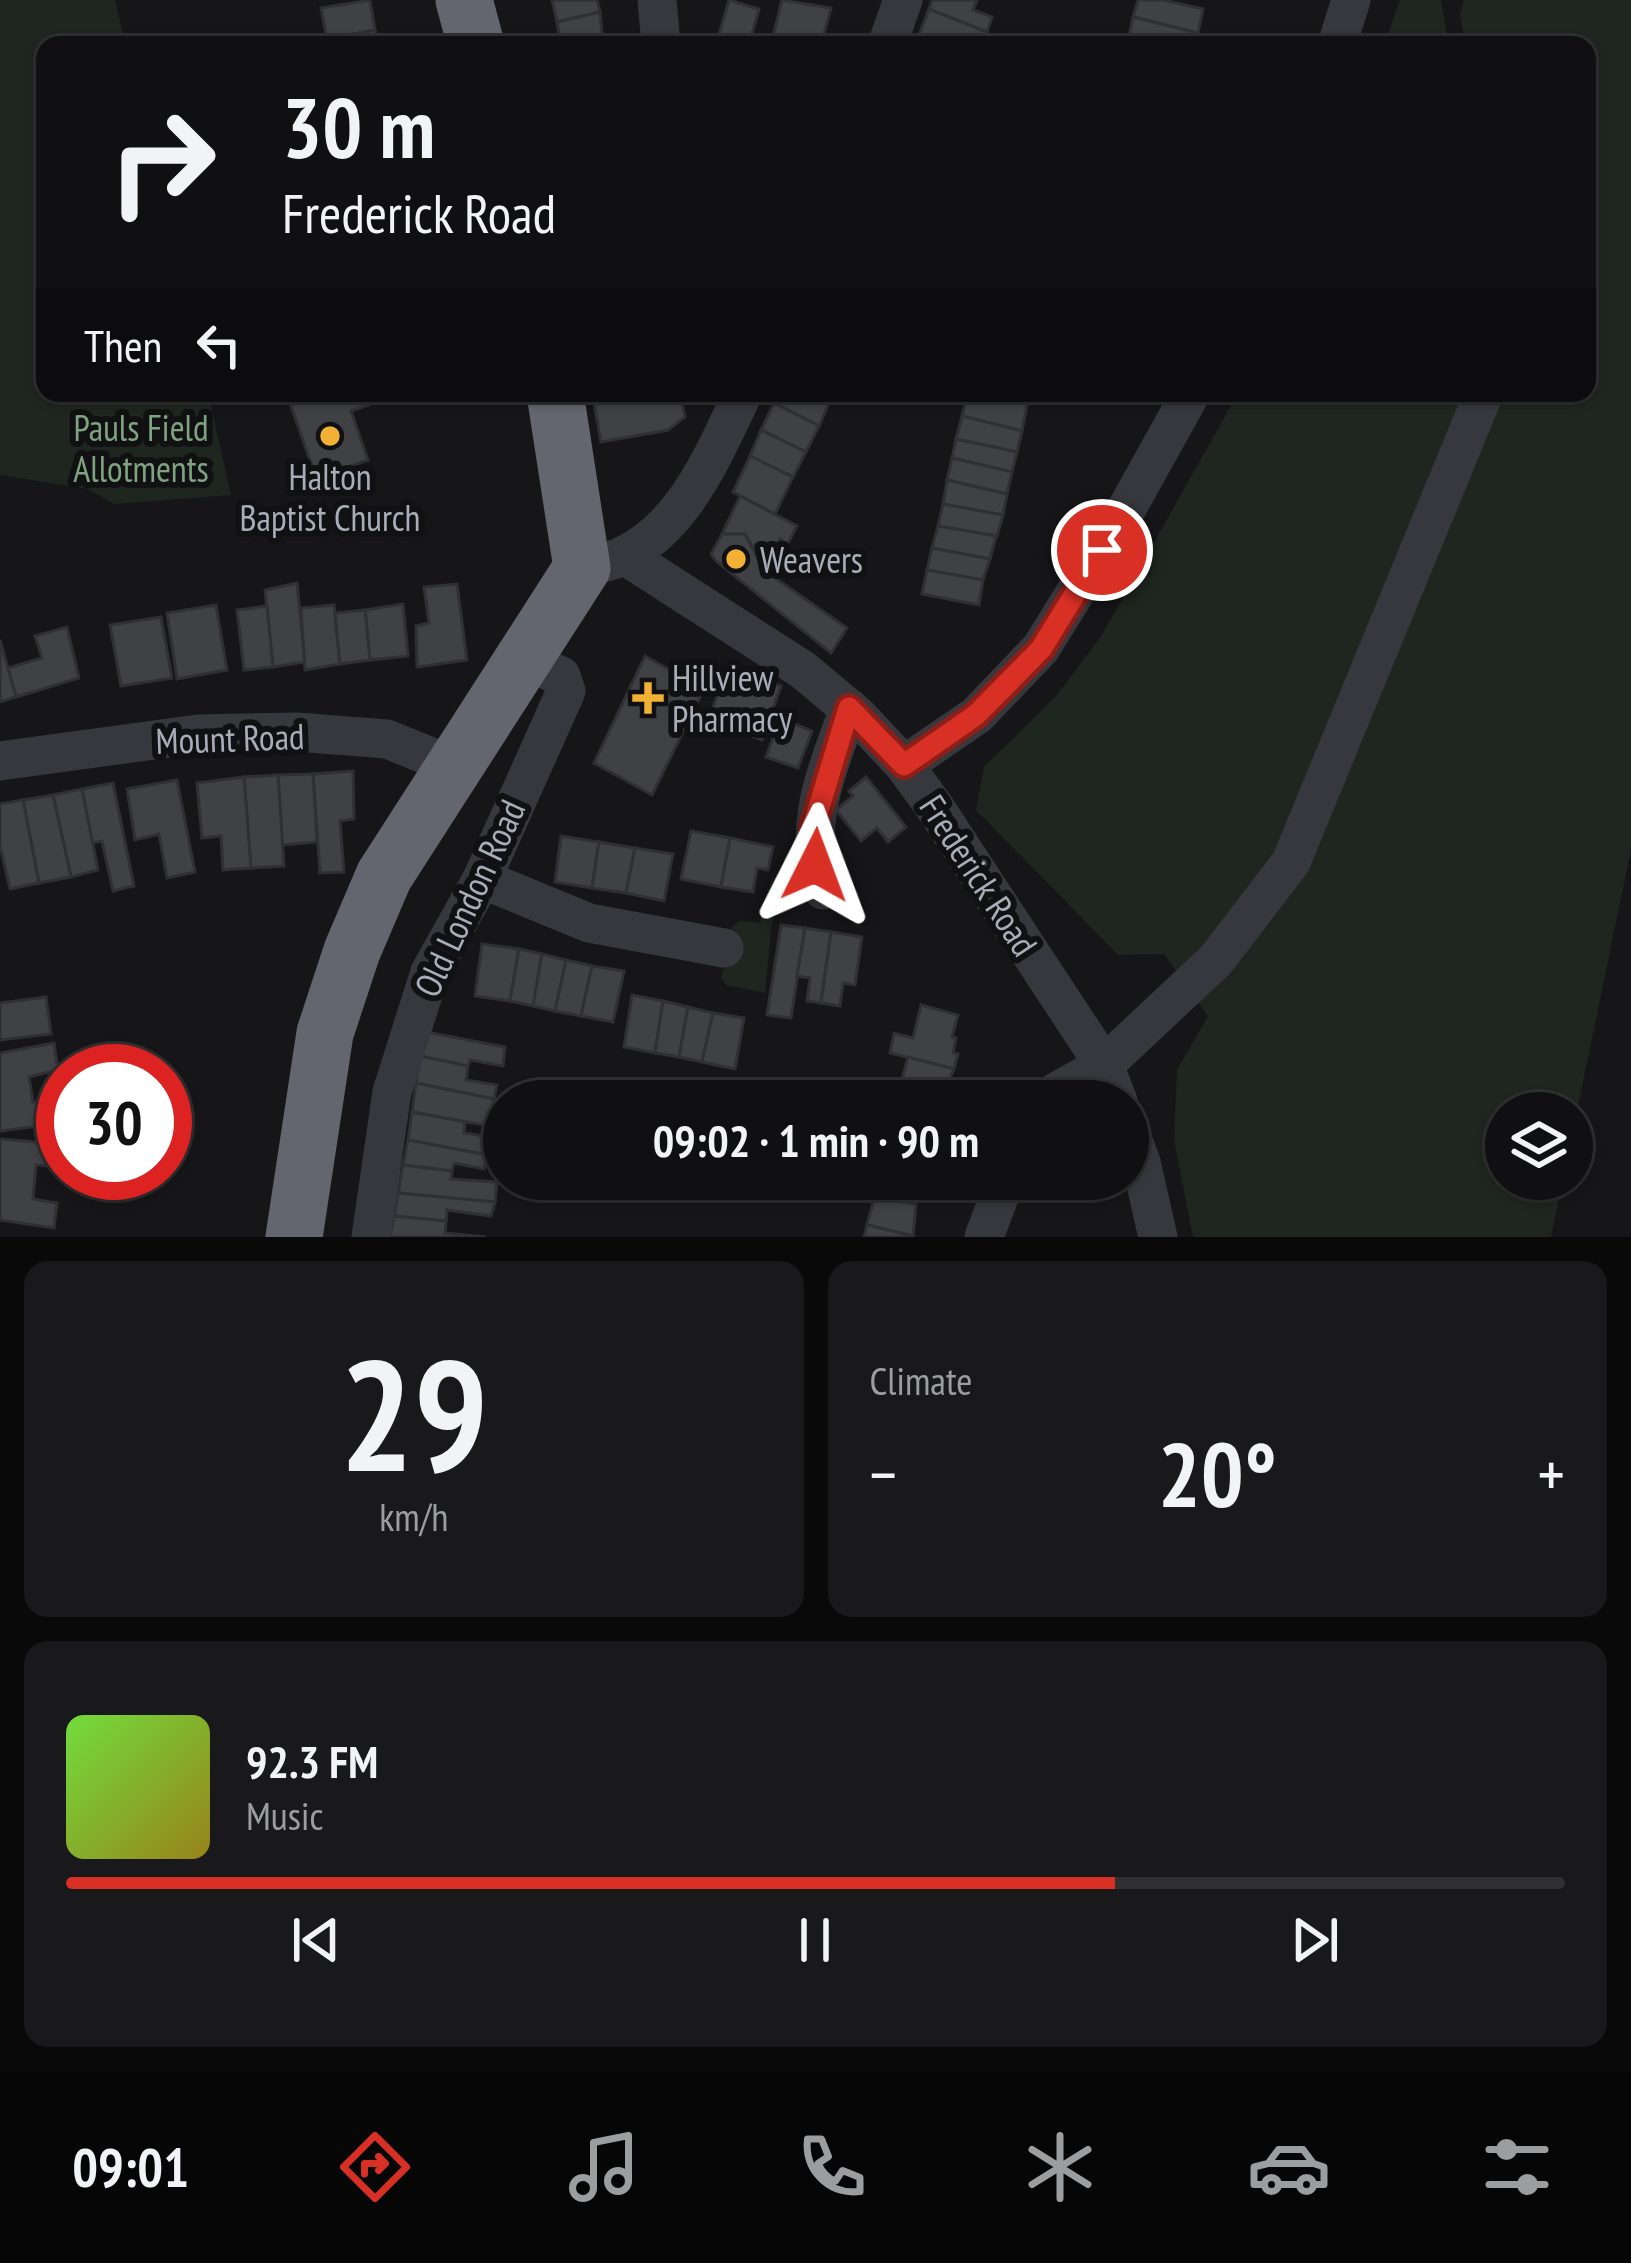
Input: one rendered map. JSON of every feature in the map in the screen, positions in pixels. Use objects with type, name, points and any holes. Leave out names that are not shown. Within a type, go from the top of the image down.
[{"type":"highway","points":[[464,0],[474,36]]},
{"type":"highway","points":[[558,402],[604,563]]},
{"type":"highway","name":"Old London Road","points":[[294,1237],[325,1033],[384,876],[524,660],[604,563]]},
{"type":"street","points":[[657,0],[660,36]]},
{"type":"street","points":[[890,36],[903,0]]},
{"type":"street","points":[[1339,36],[1352,0]]},
{"type":"street","points":[[604,563],[668,525],[684,504],[734,402]]},
{"type":"street","points":[[904,765],[976,715],[1041,649],[1186,402]]},
{"type":"street","points":[[1114,1080],[1216,960],[1291,862],[1480,402]]},
{"type":"street","name":"Frederick Road","points":[[604,563],[803,670],[849,708],[904,765],[1109,1080]]},
{"type":"street","name":"Old London Road","points":[[371,1237],[392,1092],[430,972],[482,879],[566,691],[561,676],[524,660]]},
{"type":"street","points":[[823,890],[815,865],[813,827],[849,708]]},
{"type":"street","name":"Mount Road","points":[[0,761],[198,734],[296,732],[387,739],[456,767]]},
{"type":"street","points":[[482,879],[589,923],[724,948]]},
{"type":"street","points":[[1149,1197],[1158,1237]]},
{"type":"street","points":[[984,1237],[998,1200]]},
{"type":"green space","name":"Pauls Field Allotments","points":[[0,0],[115,0],[124,36],[36,36],[36,402],[210,402],[231,495],[114,504],[88,489],[0,475]]},
{"type":"green space","points":[[1400,0],[1441,0],[1447,36],[1387,36]]},
{"type":"green space","points":[[1464,0],[1631,0],[1631,850],[1581,1092],[1485,1092],[1485,1200],[1559,1200],[1551,1237],[1193,1237],[1174,1140],[1177,1070],[1208,1016],[1164,954],[1118,955],[976,810],[984,767],[1057,695],[1102,635],[1233,402],[1596,402],[1596,36],[1464,36],[1460,15]]},
{"type":"green space","points":[[772,877],[783,880],[771,930],[765,993],[726,985],[721,978],[732,927],[740,921],[760,923]]},
{"type":"building","points":[[370,0],[375,30],[326,36],[321,8]]},
{"type":"building","points":[[552,0],[597,0],[600,12],[557,22]]},
{"type":"building","points":[[729,0],[759,9],[752,36],[719,36]]},
{"type":"building","points":[[782,0],[831,8],[823,36],[773,36]]},
{"type":"building","points":[[932,0],[977,0],[973,10],[992,17],[987,32],[929,9]]},
{"type":"building","points":[[1138,0],[1203,9],[1198,33],[1133,17]]},
{"type":"building","points":[[929,9],[987,32],[985,36],[919,35]]},
{"type":"building","points":[[600,12],[602,36],[559,36],[557,22]]},
{"type":"building","points":[[1133,17],[1198,33],[1197,36],[1129,36]]},
{"type":"building","points":[[375,30],[376,36],[343,36]]},
{"type":"building","name":"Halton Baptist Church","points":[[368,402],[351,411],[368,460],[316,478],[290,403]]},
{"type":"building","points":[[594,402],[682,402],[685,417],[668,430],[601,442]]},
{"type":"building","points":[[774,402],[829,402],[819,426]]},
{"type":"building","points":[[966,402],[1028,402],[1022,431],[962,416]]},
{"type":"building","points":[[774,403],[819,426],[806,452],[761,430]]},
{"type":"building","points":[[962,416],[1022,431],[1017,452],[956,439]]},
{"type":"building","points":[[761,430],[806,452],[793,477],[750,456]]},
{"type":"building","points":[[956,439],[1017,452],[1012,472],[952,458]]},
{"type":"building","points":[[750,456],[793,477],[775,514],[733,492]]},
{"type":"building","points":[[952,458],[1012,472],[1007,494],[947,480]]},
{"type":"building","points":[[947,480],[1007,494],[1003,515],[943,504]]},
{"type":"building","points":[[740,496],[797,526],[787,545],[780,539],[765,571],[745,534],[722,534]]},
{"type":"building","points":[[943,504],[1003,515],[997,536],[938,526]]},
{"type":"building","points":[[938,526],[996,536],[990,559],[932,548]]},
{"type":"building","points":[[722,534],[745,534],[765,571],[847,628],[831,653],[716,561],[711,554]]},
{"type":"building","points":[[932,548],[990,559],[983,580],[927,570]]},
{"type":"building","points":[[927,570],[983,580],[979,605],[922,594]]},
{"type":"building","points":[[297,583],[305,662],[273,667],[265,590]]},
{"type":"building","points":[[457,584],[467,660],[417,667],[416,626],[429,623],[424,587]]},
{"type":"building","points":[[403,604],[408,656],[370,660],[365,610]]},
{"type":"building","points":[[216,605],[227,670],[177,679],[167,613]]},
{"type":"building","points":[[334,605],[340,664],[305,670],[301,608]]},
{"type":"building","points":[[267,606],[273,667],[244,670],[237,610]]},
{"type":"building","points":[[365,610],[370,660],[340,664],[335,613]]},
{"type":"building","points":[[161,617],[172,678],[121,686],[110,625]]},
{"type":"building","points":[[67,627],[79,678],[16,697],[8,668],[42,658],[35,636]]},
{"type":"building","points":[[0,640],[16,697],[0,702]]},
{"type":"building","points":[[645,656],[704,689],[652,795],[594,763]]},
{"type":"building","points":[[728,666],[781,686],[762,740],[708,720]]},
{"type":"building","points":[[792,723],[812,731],[798,768],[766,757],[776,730],[789,735]]},
{"type":"building","points":[[353,771],[354,819],[340,821],[344,872],[320,873],[313,774]]},
{"type":"building","points":[[313,774],[317,842],[282,845],[278,775]]},
{"type":"building","points":[[278,775],[284,866],[251,868],[244,777]]},
{"type":"building","points":[[244,777],[251,868],[223,870],[221,836],[202,838],[197,783]]},
{"type":"building","points":[[866,777],[906,827],[888,842],[877,828],[861,841],[836,810]]},
{"type":"building","points":[[177,780],[195,872],[167,878],[159,834],[135,840],[127,789]]},
{"type":"building","points":[[113,783],[134,886],[113,891],[102,841],[91,843],[82,789]]},
{"type":"building","points":[[82,789],[98,870],[71,877],[53,795]]},
{"type":"building","points":[[53,795],[71,877],[39,883],[23,800]]},
{"type":"building","points":[[23,800],[39,883],[10,889],[0,845],[0,804]]},
{"type":"building","points":[[691,831],[730,838],[721,887],[681,879]]},
{"type":"building","points":[[561,836],[599,842],[592,888],[555,882]]},
{"type":"building","points":[[730,838],[773,847],[768,870],[757,868],[753,892],[721,887]]},
{"type":"building","points":[[599,842],[635,848],[626,893],[592,888]]},
{"type":"building","points":[[635,848],[673,854],[664,901],[626,893]]},
{"type":"building","points":[[793,851],[807,855],[800,882],[786,878]]},
{"type":"building","points":[[781,925],[805,928],[791,1018],[767,1015]]},
{"type":"building","points":[[805,928],[831,932],[821,1003],[807,1001],[810,978],[797,976]]},
{"type":"building","points":[[831,932],[862,937],[855,985],[843,983],[840,1006],[821,1003]]},
{"type":"building","points":[[482,944],[519,949],[510,1001],[475,996]]},
{"type":"building","points":[[519,949],[542,954],[533,1006],[510,1001]]},
{"type":"building","points":[[542,954],[566,960],[555,1011],[533,1006]]},
{"type":"building","points":[[566,960],[592,966],[581,1016],[555,1011]]},
{"type":"building","points":[[592,966],[624,971],[613,1022],[581,1016]]},
{"type":"building","points":[[632,995],[663,1001],[655,1053],[624,1047]]},
{"type":"building","points":[[46,997],[51,1034],[0,1040],[0,1003]]},
{"type":"building","points":[[663,1001],[688,1007],[679,1057],[655,1053]]},
{"type":"building","points":[[921,1005],[958,1015],[952,1037],[956,1038],[953,1053],[958,1054],[954,1069],[890,1053],[894,1033],[913,1038]]},
{"type":"building","points":[[688,1007],[713,1013],[702,1062],[679,1057]]},
{"type":"building","points":[[713,1013],[744,1018],[735,1069],[702,1062]]},
{"type":"building","points":[[426,1032],[505,1047],[503,1066],[470,1060],[468,1066],[420,1056]]},
{"type":"building","points":[[36,1046],[36,1075],[29,1077],[36,1126],[0,1131],[0,1053]]},
{"type":"building","points":[[420,1056],[468,1066],[466,1080],[483,1083],[483,1097],[416,1083]]},
{"type":"building","points":[[908,1057],[954,1069],[949,1080],[902,1080]]},
{"type":"building","points":[[416,1083],[483,1097],[483,1125],[412,1112]]},
{"type":"building","points":[[412,1112],[465,1122],[464,1133],[483,1136],[483,1154],[408,1140]]},
{"type":"building","points":[[0,1139],[36,1142],[33,1199],[57,1203],[54,1228],[0,1220]]},
{"type":"building","points":[[408,1140],[483,1154],[483,1169],[454,1163],[452,1171],[403,1165]]},
{"type":"building","points":[[403,1165],[452,1171],[451,1179],[483,1181],[483,1200],[495,1200],[495,1202],[398,1193]]},
{"type":"building","points":[[398,1193],[495,1202],[491,1216],[447,1210],[446,1221],[394,1216]]},
{"type":"building","points":[[874,1200],[916,1205],[913,1236],[867,1225]]},
{"type":"building","points":[[394,1216],[446,1221],[445,1233],[486,1237],[390,1237]]},
{"type":"building","points":[[867,1225],[913,1236],[913,1237],[864,1237]]},
{"type":"place","name":"Halton Baptist Church","points":[[330,436]]},
{"type":"place","name":"Weavers","points":[[736,559]]},
{"type":"place","name":"Hillview Pharmacy","points":[[648,698]]},
{"type":"route","points":[[815,865],[813,827],[849,708],[904,765],[976,715],[1041,649],[1102,550]]}]
